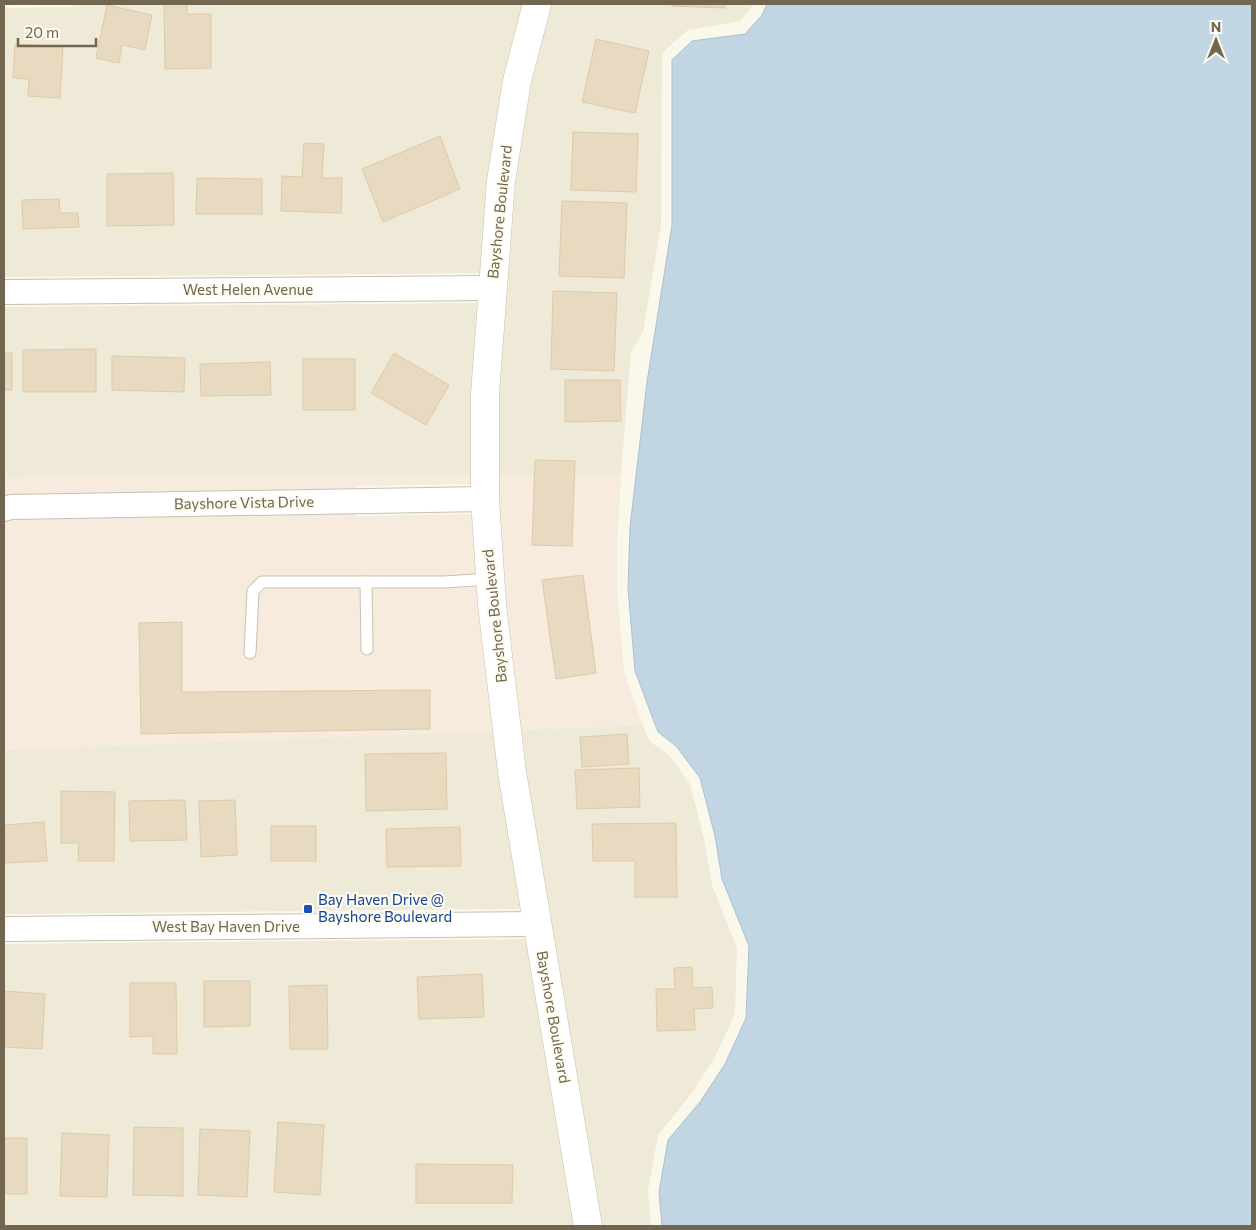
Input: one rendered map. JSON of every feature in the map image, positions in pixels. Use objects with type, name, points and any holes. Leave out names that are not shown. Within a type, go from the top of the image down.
[{"type":"street","name":"Bayshore Boulevard","points":[[537,4],[517,81],[502,180],[485,394],[485,499],[490,579],[512,772],[588,1226]]},
{"type":"street","name":"West Helen Avenue","points":[[4,292],[492,288]]},
{"type":"street","name":"Bayshore Vista Drive","points":[[4,509],[11,507],[485,499]]},
{"type":"street","name":"West Bay Haven Drive","points":[[4,929],[538,924]]},
{"type":"lane","points":[[250,654],[253,590],[262,582],[444,582],[490,579]]},
{"type":"lane","points":[[366,582],[367,649]]},
{"type":"shaded area","points":[[73,4],[523,4],[504,77],[489,178],[480,273],[4,277],[4,8],[73,7]]},
{"type":"shaded area","points":[[550,4],[754,4],[740,21],[688,30],[665,50],[662,56],[661,225],[643,332],[631,352],[621,475],[498,475],[498,394],[515,183],[530,85]]},
{"type":"shaded area","points":[[478,303],[471,392],[471,475],[4,477],[4,307]]},
{"type":"shaded area","points":[[471,475],[471,484],[356,486],[357,516],[472,514],[479,607],[494,731],[4,750],[4,477]]},
{"type":"shaded area","points":[[498,475],[621,475],[617,545],[617,590],[624,672],[643,725],[521,730],[505,603]]},
{"type":"shaded area","points":[[643,725],[647,737],[669,755],[690,784],[704,839],[712,885],[737,948],[735,1014],[715,1057],[692,1093],[658,1135],[648,1190],[651,1226],[602,1226],[551,923],[551,910],[549,909],[525,770],[521,730]]},
{"type":"shaded area","points":[[494,731],[522,909],[4,914],[4,750]]},
{"type":"shaded area","points":[[527,939],[574,1226],[4,1226],[4,944]]},
{"type":"water","points":[[767,4],[1252,4],[1252,1226],[662,1226],[659,1192],[668,1140],[700,1102],[725,1064],[746,1018],[749,946],[722,879],[715,836],[700,778],[676,746],[658,732],[635,671],[628,588],[630,527],[647,382],[672,225],[672,60],[692,41],[745,34],[762,15]]},
{"type":"building","points":[[164,4],[187,4],[187,14],[211,14],[211,68],[165,69]]},
{"type":"building","points":[[672,4],[725,4],[725,8],[672,6]]},
{"type":"building","points":[[107,5],[152,15],[145,50],[122,45],[119,63],[96,58]]},
{"type":"building","points":[[596,39],[649,51],[635,113],[582,102]]},
{"type":"building","points":[[15,44],[63,47],[60,98],[28,96],[29,79],[13,78]]},
{"type":"building","points":[[573,132],[638,134],[636,192],[571,190]]},
{"type":"building","points":[[440,136],[460,189],[383,222],[362,169]]},
{"type":"building","points":[[304,143],[324,144],[322,178],[342,178],[341,213],[281,211],[282,176],[302,177]]},
{"type":"building","points":[[173,173],[174,225],[107,226],[107,174]]},
{"type":"building","points":[[197,178],[262,179],[262,214],[196,214]]},
{"type":"building","points":[[59,199],[60,213],[78,213],[79,227],[23,229],[22,200]]},
{"type":"building","points":[[562,201],[627,203],[624,278],[559,276]]},
{"type":"building","points":[[553,291],[617,293],[614,371],[551,369]]},
{"type":"building","points":[[96,349],[96,392],[23,392],[23,350]]},
{"type":"building","points":[[4,353],[12,353],[12,390],[4,390]]},
{"type":"building","points":[[394,353],[449,385],[426,425],[371,393]]},
{"type":"building","points":[[112,356],[185,358],[184,392],[112,390]]},
{"type":"building","points":[[303,359],[355,359],[355,410],[303,410]]},
{"type":"building","points":[[270,362],[271,395],[201,396],[200,364]]},
{"type":"building","points":[[565,380],[620,380],[621,421],[565,422]]},
{"type":"building","points":[[535,460],[575,461],[572,546],[532,545]]},
{"type":"building","points":[[583,575],[596,673],[556,679],[542,580]]},
{"type":"building","points":[[182,622],[182,692],[430,690],[430,729],[141,734],[139,623]]},
{"type":"building","points":[[627,734],[629,764],[582,767],[580,737]]},
{"type":"building","points":[[446,753],[447,809],[366,811],[365,754]]},
{"type":"building","points":[[639,768],[640,807],[577,809],[575,770]]},
{"type":"building","points":[[61,791],[115,792],[114,861],[78,861],[79,843],[61,843]]},
{"type":"building","points":[[185,800],[187,840],[130,841],[129,801]]},
{"type":"building","points":[[235,800],[237,855],[201,857],[199,801]]},
{"type":"building","points":[[44,822],[47,861],[4,863],[4,825]]},
{"type":"building","points":[[676,823],[677,897],[635,897],[635,861],[593,861],[592,824]]},
{"type":"building","points":[[271,826],[316,826],[316,861],[271,861]]},
{"type":"building","points":[[460,827],[461,866],[387,867],[386,829]]},
{"type":"building","points":[[692,967],[693,988],[712,987],[713,1008],[694,1009],[695,1030],[657,1031],[656,989],[675,989],[674,968]]},
{"type":"building","points":[[482,974],[484,1017],[419,1019],[417,977]]},
{"type":"building","points":[[204,981],[250,981],[250,1026],[204,1027]]},
{"type":"building","points":[[130,983],[176,983],[177,1054],[153,1054],[153,1036],[130,1037]]},
{"type":"building","points":[[327,985],[328,1049],[290,1049],[289,986]]},
{"type":"building","points":[[4,991],[45,994],[42,1049],[4,1047]]},
{"type":"building","points":[[278,1122],[324,1125],[320,1195],[274,1192]]},
{"type":"building","points":[[134,1127],[183,1128],[183,1196],[133,1195]]},
{"type":"building","points":[[200,1129],[250,1131],[247,1197],[198,1195]]},
{"type":"building","points":[[62,1133],[109,1135],[107,1197],[60,1196]]},
{"type":"building","points":[[4,1138],[27,1138],[27,1194],[4,1194]]},
{"type":"building","points":[[416,1164],[513,1165],[512,1203],[416,1203]]},
{"type":"place","name":"Bay Haven Drive @ Bayshore Boulevard","points":[[308,909]]}]
